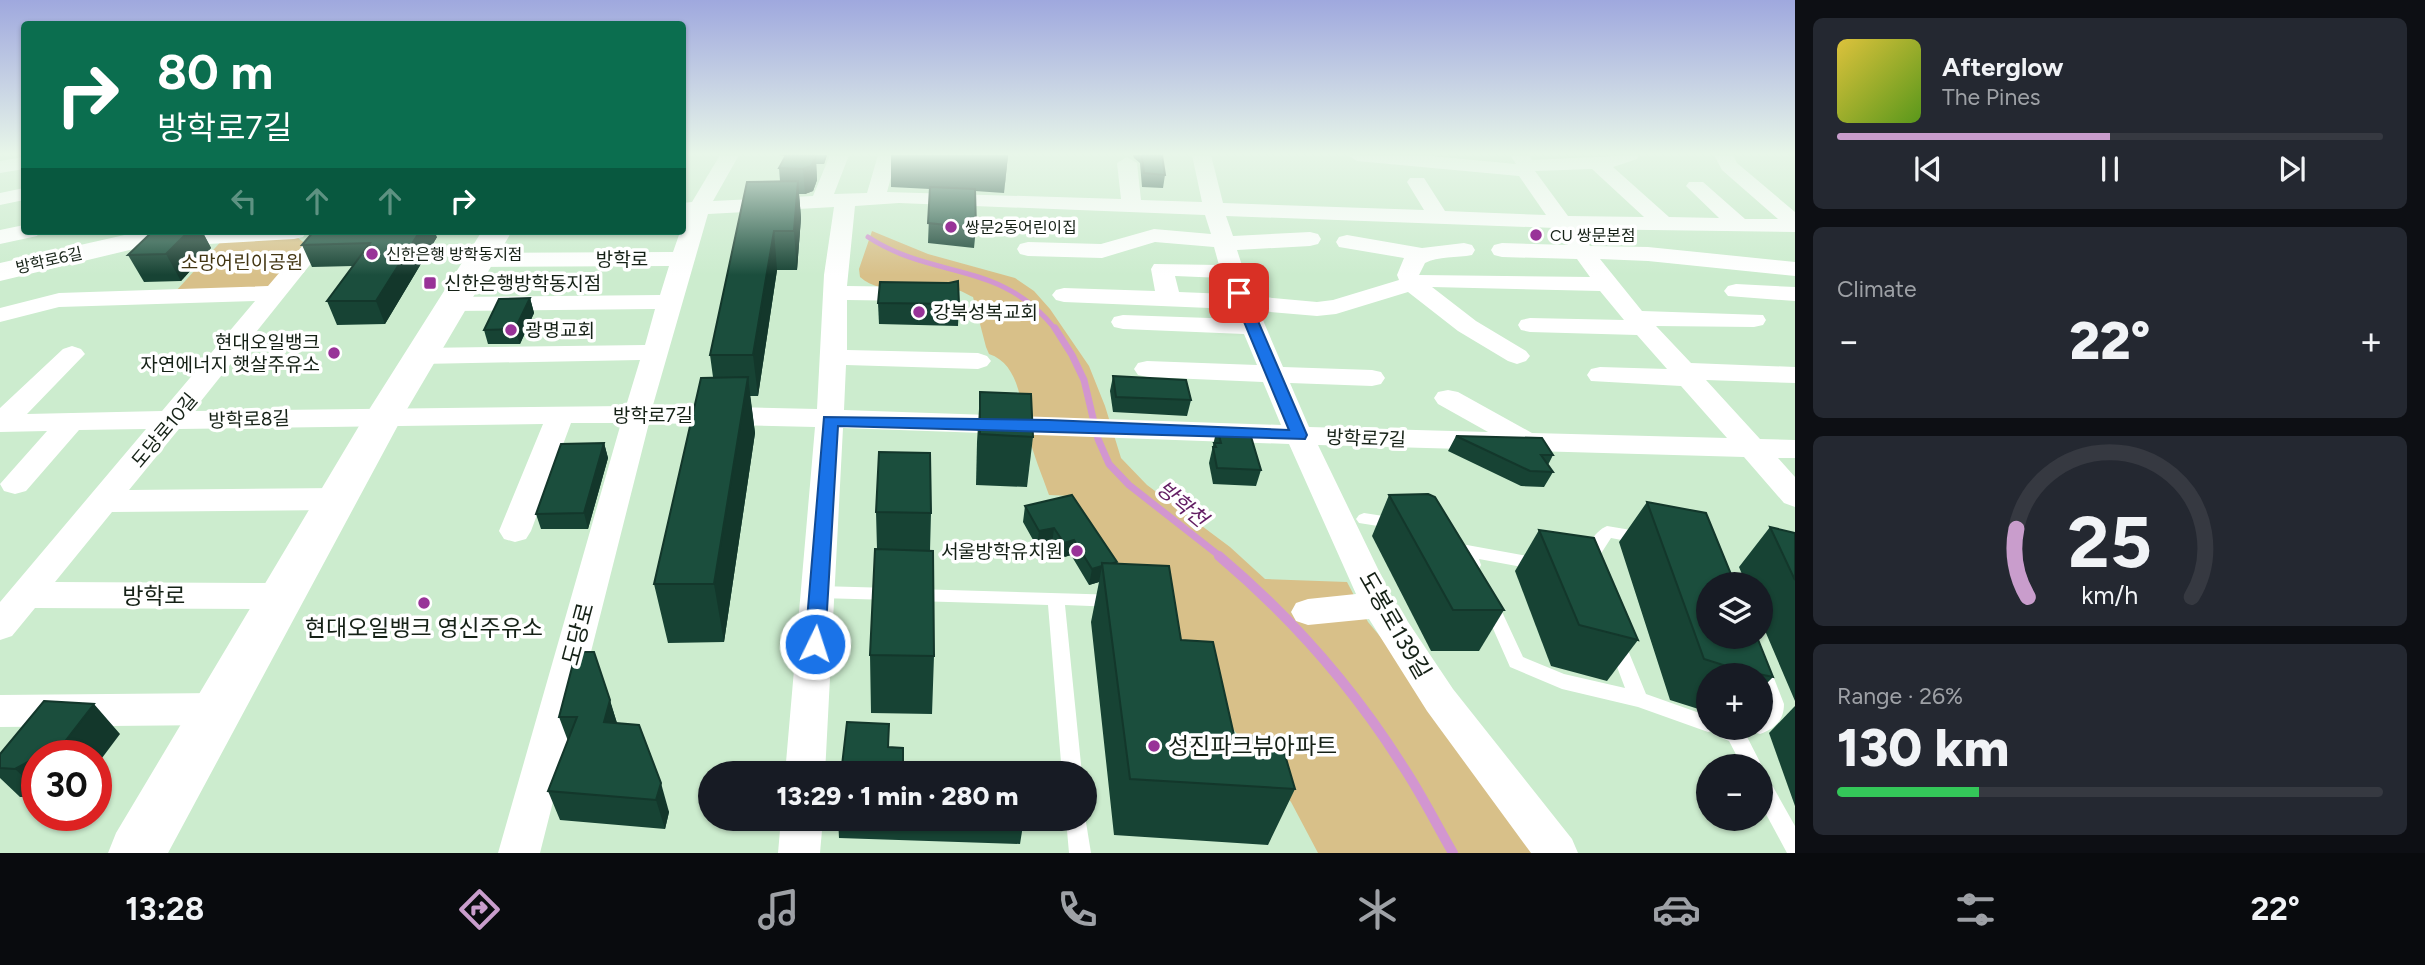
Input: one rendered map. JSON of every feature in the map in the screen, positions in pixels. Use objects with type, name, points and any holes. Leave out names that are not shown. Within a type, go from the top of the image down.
[{"type":"main road","name":"방학로","points":[[137,853],[384,416],[487,245]]},
{"type":"street","points":[[0,199],[20,195]]},
{"type":"street","name":"도당로","points":[[519,853],[637,414],[671,302],[691,209],[701,195]]},
{"type":"street","points":[[806,761],[834,358],[836,264],[834,195]]},
{"type":"street","points":[[691,209],[833,201],[871,195]]},
{"type":"street","points":[[889,195],[1056,205],[1564,222],[1795,224]]},
{"type":"street","points":[[1131,195],[1132,207]]},
{"type":"street","name":"도봉로139길","points":[[1211,195],[1248,315],[1299,435],[1378,605],[1440,701],[1557,853]]},
{"type":"street","points":[[1425,195],[1438,217]]},
{"type":"street","points":[[1545,195],[1606,284],[1795,496]]},
{"type":"street","points":[[1632,195],[1662,222]]},
{"type":"street","points":[[1705,195],[1737,223]]},
{"type":"street","points":[[1762,195],[1795,224]]},
{"type":"street","points":[[1056,205],[1058,250]]},
{"type":"street","points":[[0,237],[21,233]]},
{"type":"street","name":"방학로6길","points":[[0,272],[138,236],[168,235]]},
{"type":"street","name":"도당로10길","points":[[0,626],[323,235]]},
{"type":"street","points":[[1028,249],[1102,251],[1154,235],[1237,243],[1310,239]]},
{"type":"street","points":[[1347,242],[1423,255],[1464,250]]},
{"type":"street","name":"방학로","points":[[487,245],[682,258]]},
{"type":"street","points":[[1502,250],[1693,257],[1795,268]]},
{"type":"street","points":[[1423,255],[1415,259],[1408,275],[1412,283],[1429,299],[1467,326],[1517,356]]},
{"type":"street","points":[[1169,299],[1162,269],[1234,272]]},
{"type":"street","points":[[1123,322],[1327,308],[1412,283],[1466,279],[1606,284]]},
{"type":"street","points":[[1736,291],[1795,294]]},
{"type":"street","points":[[0,315],[59,300],[276,293]]},
{"type":"street","points":[[835,293],[934,294]]},
{"type":"street","points":[[1064,295],[1169,299],[1248,315]]},
{"type":"street","points":[[451,304],[671,302]]},
{"type":"street","points":[[1530,325],[1754,320]]},
{"type":"street","points":[[420,356],[656,352]]},
{"type":"street","name":"방학로8길","points":[[1,423],[72,355]]},
{"type":"street","points":[[834,358],[978,361]]},
{"type":"street","points":[[1147,369],[1372,378]]},
{"type":"street","points":[[1600,375],[1795,375]]},
{"type":"street","points":[[1448,398],[1526,442]]},
{"type":"street","name":"방학로7길","points":[[384,416],[637,414],[803,417],[830,421],[1049,425],[1795,449]]},
{"type":"street","points":[[515,531],[560,415]]},
{"type":"street","name":"방학로8길","points":[[1,423],[384,416]]},
{"type":"street","points":[[15,484],[71,422]]},
{"type":"street","points":[[105,501],[337,499]]},
{"type":"street","name":"방학로","points":[[27,595],[282,596]]},
{"type":"street","points":[[1308,612],[1378,605]]},
{"type":"street","points":[[0,711],[218,709]]},
{"type":"street","points":[[799,853],[801,831]]},
{"type":"lane","points":[[1364,519],[1403,524],[1412,528]]},
{"type":"lane","points":[[1586,573],[1594,551],[1607,532],[1657,541]]},
{"type":"lane","points":[[1551,566],[1461,548],[1516,662],[1562,681],[1639,699],[1696,720]]},
{"type":"lane","points":[[819,592],[1126,600]]},
{"type":"lane","points":[[1056,599],[1071,761]]},
{"type":"lane","points":[[1612,629],[1639,699]]},
{"type":"lane","points":[[1773,699],[1773,716]]},
{"type":"lane","points":[[1773,807],[1795,848]]},
{"type":"lane","points":[[1077,831],[1080,853]]},
{"type":"green space","points":[[872,231],[928,254],[1015,278],[1034,291],[1050,309],[1089,366],[1121,458],[1147,485],[1230,547],[1265,579],[1347,582],[1368,622],[1394,653],[1537,853],[1318,853],[1291,802],[1138,609],[1073,496],[1049,495],[1030,441],[1018,387],[1007,367],[989,354],[973,297],[945,288],[882,288],[860,277],[859,269]]},
{"type":"green space","name":"소망어린이공원","points":[[294,235],[307,245],[272,287],[176,291],[225,237]]},
{"type":"building","points":[[744,195],[797,195],[794,231],[774,231],[753,355],[710,355]]},
{"type":"building","points":[[930,195],[975,195],[976,228],[928,223]]},
{"type":"building","points":[[149,235],[185,235],[166,254],[128,255]]},
{"type":"building","points":[[311,235],[417,235],[376,301],[327,301],[370,243],[302,245]]},
{"type":"building","points":[[958,281],[959,304],[878,303],[880,282]]},
{"type":"building","points":[[530,298],[515,329],[484,330],[499,299]]},
{"type":"building","points":[[1113,376],[1186,380],[1191,400],[1116,397]]},
{"type":"building","points":[[748,377],[714,584],[654,584],[701,378]]},
{"type":"building","points":[[980,392],[1031,394],[1033,437],[980,434]]},
{"type":"building","points":[[1217,428],[1249,430],[1261,470],[1217,468],[1213,447],[1216,447],[1214,443],[1221,443]]},
{"type":"building","points":[[1456,436],[1542,438],[1553,455],[1541,455],[1553,472],[1530,471]]},
{"type":"building","points":[[604,443],[584,513],[536,514],[561,444]]},
{"type":"building","points":[[879,452],[930,453],[931,513],[876,512]]},
{"type":"building","points":[[1428,494],[1435,497],[1504,610],[1453,610],[1389,495]]},
{"type":"building","points":[[1072,495],[1117,562],[1102,563],[1102,566],[1092,569],[1074,540],[1064,543],[1054,528],[1039,531],[1025,506]]},
{"type":"building","points":[[1647,502],[1706,513],[1730,572],[1696,572],[1696,637]]},
{"type":"building","points":[[1770,527],[1795,533],[1795,580]]},
{"type":"building","points":[[1539,530],[1594,538],[1638,640],[1579,625]]},
{"type":"building","points":[[875,549],[933,551],[934,656],[870,655]]},
{"type":"building","points":[[1102,563],[1169,566],[1181,640],[1213,642],[1234,735],[1280,738],[1295,789],[1130,779]]},
{"type":"building","points":[[1700,649],[1762,649],[1767,663],[1717,663],[1704,659]]},
{"type":"building","points":[[576,652],[594,652],[610,700],[604,722],[639,725],[661,783],[656,800],[548,791],[577,717],[559,717]]},
{"type":"building","points":[[44,701],[94,704],[66,740],[21,740],[21,766],[15,769],[0,768],[0,754]]},
{"type":"building","points":[[847,722],[889,724],[888,747],[903,748],[903,761],[842,761]]},
{"type":"waterway","name":"방학천","points":[[868,237],[893,251],[990,281],[1013,292],[1035,307],[1056,330]]},
{"type":"waterway","name":"방학천","points":[[1055,328],[1084,380],[1098,439],[1109,464],[1129,485],[1221,557]]},
{"type":"waterway","name":"방학천","points":[[1219,556],[1271,603],[1341,680],[1409,776],[1453,853]]},
{"type":"place","name":"쌍문2동어린이집","points":[[951,227]]},
{"type":"place","name":"CU 쌍문본점","points":[[1536,235]]},
{"type":"place","name":"신한은행 방학동지점","points":[[372,254]]},
{"type":"place","name":"신한은행방학동지점","points":[[430,283]]},
{"type":"place","name":"강북성복교회","points":[[919,312]]},
{"type":"place","name":"광명교회","points":[[511,330]]},
{"type":"place","name":"현대오일뱅크 자연에너지 햇살주유소","points":[[334,353]]},
{"type":"place","name":"서울방학유치원","points":[[1077,551]]},
{"type":"place","name":"현대오일뱅크 영신주유소","points":[[424,603]]},
{"type":"place","name":"성진파크뷰아파트","points":[[1154,746]]},
{"type":"route","points":[[815,644],[830,421],[1049,425],[1299,435],[1239,293]]}]
